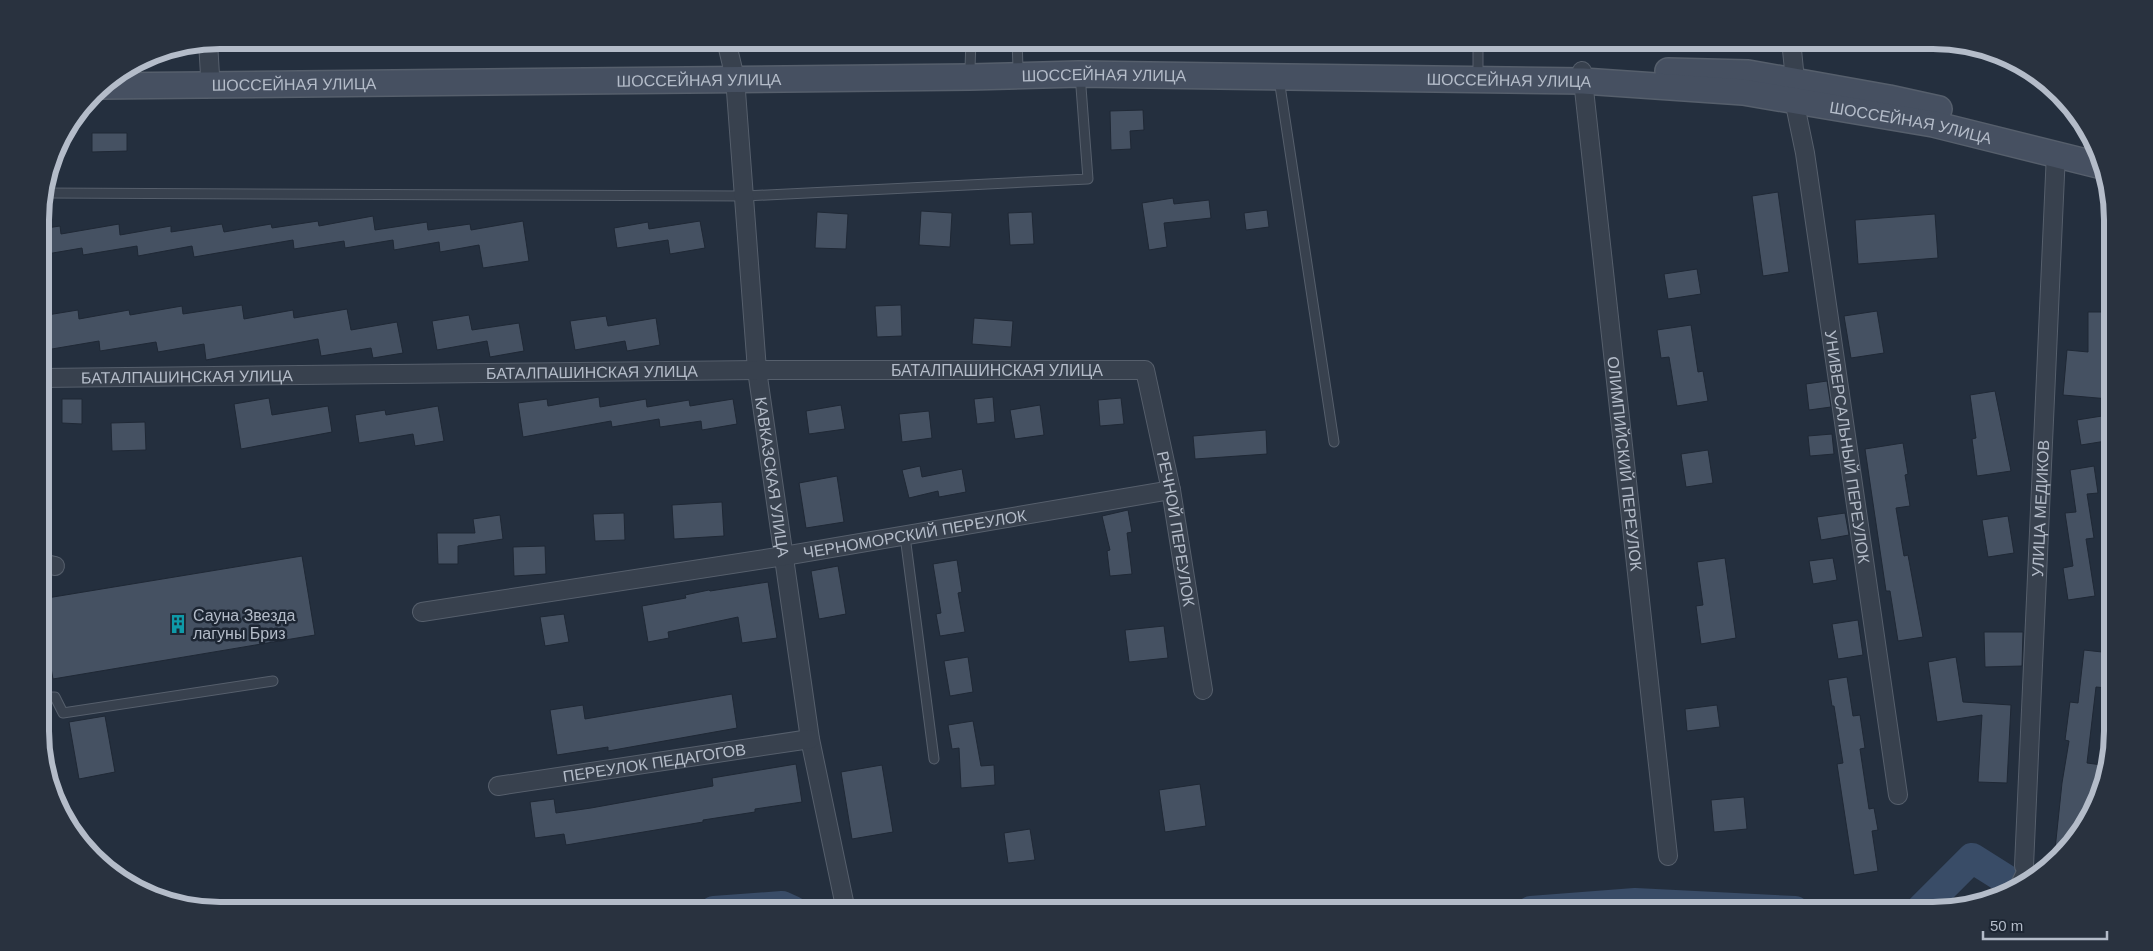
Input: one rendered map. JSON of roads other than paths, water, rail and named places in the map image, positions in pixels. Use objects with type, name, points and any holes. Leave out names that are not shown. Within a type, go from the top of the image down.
[{"type":"main road","name":"ШОССЕЙНАЯ УЛИЦА","points":[[114,86],[970,68],[1478,69],[1583,76],[1743,92],[1795,90],[1889,98],[1951,112],[2090,151]]},
{"type":"main road","name":"ШОССЕЙНАЯ УЛИЦА","points":[[130,75],[734,74],[970,77],[1080,74],[1583,76]]},
{"type":"main road","name":"ШОССЕЙНАЯ УЛИЦА","points":[[1795,90],[2094,164]]},
{"type":"street","points":[[208,49],[210,74]]},
{"type":"street","name":"КАВКАЗСКАЯ УЛИЦА","points":[[728,49],[734,74],[746,196],[757,370],[810,739],[844,902]]},
{"type":"street","name":"УНИВЕРСАЛЬНЫЙ ПЕРЕУЛОК","points":[[1792,49],[1795,90],[1898,795]]},
{"type":"street","name":"ОЛИМПИЙСКИЙ ПЕРЕУЛОК","points":[[1583,76],[1668,856]]},
{"type":"street","name":"УЛИЦА МЕДИКОВ","points":[[2024,866],[2056,153]]},
{"type":"street","name":"БАТАЛПАШИНСКАЯ УЛИЦА","points":[[49,378],[757,370],[1144,370]]},
{"type":"street","name":"РЕЧНОЙ ПЕРЕУЛОК","points":[[1144,370],[1170,490],[1203,690]]},
{"type":"street","name":"ЧЕРНОМОРСКИЙ ПЕРЕУЛОК","points":[[422,612],[784,556],[1170,490]]},
{"type":"street","name":"ПЕРЕУЛОК ПЕДАГОГОВ","points":[[498,786],[810,739]]},
{"type":"lane","points":[[970,68],[971,49]]},
{"type":"lane","points":[[1017,49],[1018,68]]},
{"type":"lane","points":[[1478,49],[1478,69]]},
{"type":"lane","points":[[51,193],[746,196],[1088,179],[1080,74]]},
{"type":"lane","points":[[1279,76],[1334,442]]},
{"type":"lane","points":[[906,536],[934,759]]},
{"type":"lane","points":[[49,697],[55,697],[63,713],[273,681]]},
{"type":"lane","points":[[2017,880],[2024,866]]},
{"type":"waterway","points":[[1928,902],[1972,858],[2011,883]]},
{"type":"place","name":"Сауна Звезда лагуны Бриз","points":[[178,624]]}]
